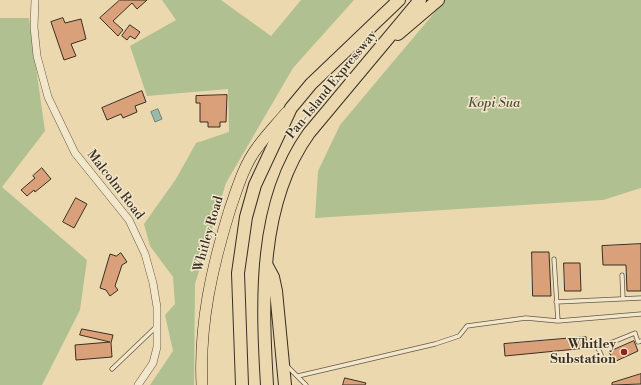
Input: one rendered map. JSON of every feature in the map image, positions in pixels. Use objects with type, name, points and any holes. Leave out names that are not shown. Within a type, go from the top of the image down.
[{"type":"highway","name":"Pan-Island Expressway","points":[[242,385],[238,273],[240,248],[246,217],[255,185],[291,108],[310,84],[399,0]]},
{"type":"highway","name":"Pan-Island Expressway","points":[[267,385],[263,310],[266,263],[281,186],[295,152],[420,0]]},
{"type":"highway","points":[[373,56],[438,0]]},
{"type":"highway","points":[[266,263],[273,277],[276,291],[285,385]]},
{"type":"main road","name":"Whitley Road","points":[[202,385],[200,354],[207,294],[226,222],[238,185],[256,148],[291,108]]},
{"type":"street","name":"Malcolm Road","points":[[35,0],[34,27],[37,56],[48,97],[75,153],[132,226],[145,254],[153,283],[158,347],[153,363],[138,385]]},
{"type":"lane","points":[[554,260],[558,321]]},
{"type":"lane","points":[[622,275],[623,299]]},
{"type":"lane","points":[[556,302],[641,298]]},
{"type":"lane","points":[[298,376],[435,344],[458,336],[467,326],[526,318],[558,321],[641,314]]},
{"type":"lane","points":[[112,369],[157,326]]},
{"type":"lane","points":[[596,359],[602,357],[598,348],[635,332],[638,342],[641,341]]},
{"type":"lane","points":[[283,362],[306,385]]},
{"type":"green space","points":[[162,0],[221,0],[271,36],[301,0],[354,0],[293,68],[226,183],[195,284],[194,385],[150,385],[173,351],[165,315],[175,304],[173,277],[150,246],[144,224],[176,179],[196,143],[229,132],[228,89],[147,96],[130,46],[176,20]]},
{"type":"green space","name":"Kopi Sua","points":[[445,0],[641,0],[641,188],[603,200],[315,218],[318,171],[340,125]]},
{"type":"green space","points":[[0,18],[29,18],[45,131],[2,187],[87,260],[80,310],[42,385],[0,385]]},
{"type":"shaded area","points":[[158,109],[162,119],[155,122],[151,112]]},
{"type":"building","points":[[120,0],[147,0],[137,9],[132,3],[113,21],[123,30],[118,36],[100,18]]},
{"type":"building","points":[[63,18],[65,23],[81,19],[86,39],[71,44],[76,56],[64,60],[51,22]]},
{"type":"building","points":[[130,25],[140,32],[135,39],[130,36],[127,40],[122,36]]},
{"type":"building","points":[[142,91],[146,102],[135,106],[137,112],[123,118],[121,114],[107,120],[102,108]]},
{"type":"building","points":[[227,95],[226,122],[220,122],[220,127],[208,127],[208,122],[200,122],[200,103],[196,103],[196,96]]},
{"type":"building","points":[[42,168],[51,179],[35,192],[34,190],[27,196],[21,190],[35,178],[33,176]]},
{"type":"building","points":[[76,198],[87,204],[74,228],[63,222]]},
{"type":"building","points":[[641,244],[641,291],[627,291],[626,265],[603,265],[602,246]]},
{"type":"building","points":[[532,252],[549,252],[551,296],[533,296]]},
{"type":"building","points":[[121,253],[127,262],[122,265],[115,286],[118,290],[110,296],[106,290],[100,288],[110,254],[116,256]]},
{"type":"building","points":[[564,263],[580,263],[581,291],[565,291]]},
{"type":"building","points":[[82,329],[113,335],[111,343],[112,357],[76,360],[75,345],[110,342],[80,335]]},
{"type":"building","points":[[586,337],[587,348],[505,356],[504,344]]},
{"type":"building","name":"Whitley Substation","points":[[634,341],[638,351],[614,362],[609,352]]},
{"type":"building","points":[[641,374],[641,384],[612,385],[612,383]]},
{"type":"building","points":[[345,378],[366,383],[365,385],[343,385]]},
{"type":"place","name":"Whitley Substation","points":[[624,352]]}]
